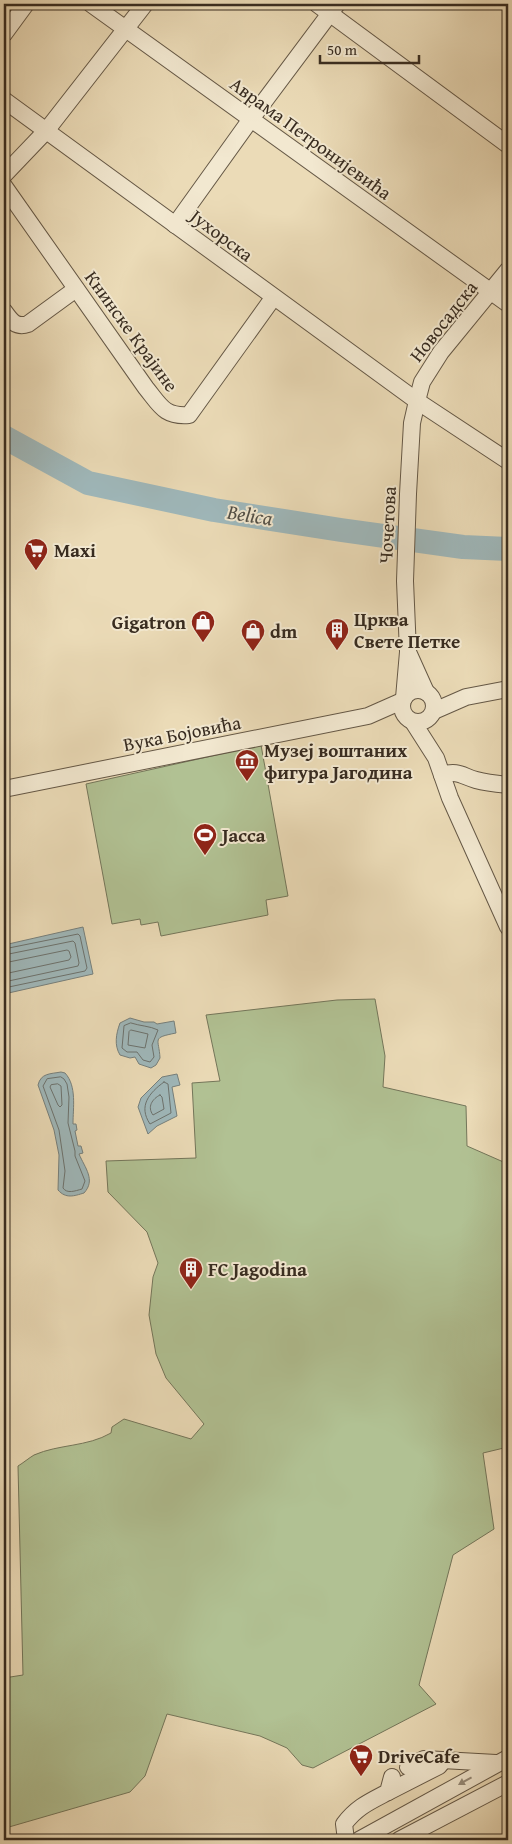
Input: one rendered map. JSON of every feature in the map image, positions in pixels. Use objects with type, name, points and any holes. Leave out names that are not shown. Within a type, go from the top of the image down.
[{"type":"street","points":[[4,34],[26,4]]},
{"type":"street","name":"Аврама Петронијевића","points":[[91,4],[508,304]]},
{"type":"street","points":[[4,175],[46,131],[146,4]]},
{"type":"street","points":[[317,4],[334,8],[508,145]]},
{"type":"street","points":[[175,225],[334,8]]},
{"type":"street","name":"Јухорска","points":[[4,100],[273,298],[417,401],[508,461]]},
{"type":"street","name":"Книнске Крајине","points":[[4,186],[146,388],[168,413],[179,416],[189,415],[273,298]]},
{"type":"street","name":"Новосадска","points":[[417,401],[422,382],[441,352],[508,270]]},
{"type":"street","points":[[4,312],[15,324],[22,326],[28,324],[76,289]]},
{"type":"street","name":"Чочетова","points":[[417,401],[412,423],[408,494],[405,565],[408,652],[402,712],[410,720],[436,758],[450,798],[503,902],[508,927]]},
{"type":"street","name":"Чочетова","points":[[408,652],[427,693],[434,703],[436,758]]},
{"type":"street","points":[[410,720],[424,722],[433,712],[466,697],[508,689]]},
{"type":"street","points":[[403,700],[413,690],[466,697]]},
{"type":"street","name":"Вука Бојовића","points":[[4,789],[368,716],[403,700]]},
{"type":"street","name":"Вука Бојовића","points":[[368,716],[410,720]]},
{"type":"street","points":[[442,775],[457,772],[476,780],[508,786]]},
{"type":"street","points":[[408,1767],[424,1759],[503,1760]]},
{"type":"street","points":[[345,1832],[357,1808],[390,1784],[439,1766],[444,1760]]},
{"type":"street","points":[[359,1840],[503,1760]]},
{"type":"street","points":[[408,1838],[508,1783]]},
{"type":"green space","name":"Јасса","points":[[261,745],[288,896],[266,900],[268,915],[161,936],[158,922],[141,925],[140,919],[112,924],[86,784]]},
{"type":"green space","points":[[375,999],[385,1056],[383,1087],[466,1106],[467,1146],[508,1164],[508,1447],[483,1453],[494,1529],[453,1555],[419,1685],[436,1704],[313,1768],[302,1765],[287,1748],[260,1736],[167,1714],[145,1776],[130,1792],[9,1827],[4,1773],[4,1678],[23,1675],[18,1466],[34,1455],[44,1451],[102,1438],[111,1433],[112,1427],[124,1419],[191,1439],[204,1424],[166,1378],[156,1354],[149,1315],[153,1277],[158,1263],[147,1232],[108,1192],[106,1161],[196,1158],[192,1083],[220,1081],[206,1015],[337,1000]]},
{"type":"water","points":[[83,927],[93,974],[4,994],[4,945]]},
{"type":"water","points":[[130,1018],[157,1024],[174,1021],[176,1033],[163,1036],[158,1040],[160,1058],[156,1065],[151,1068],[139,1064],[135,1057],[130,1058],[120,1055],[118,1051],[117,1031],[120,1023]]},
{"type":"water","points":[[61,1072],[65,1073],[69,1078],[73,1091],[73,1124],[76,1124],[77,1130],[75,1131],[78,1146],[81,1146],[83,1153],[79,1154],[89,1179],[84,1193],[73,1196],[64,1195],[58,1190],[59,1155],[54,1130],[38,1085],[44,1076]]},
{"type":"water","points":[[177,1074],[180,1085],[172,1087],[177,1116],[157,1126],[148,1134],[138,1107],[141,1098],[162,1077]]},
{"type":"waterway","name":"Belica","points":[[4,437],[88,483],[214,510],[341,530],[463,547],[508,549]]},
{"type":"place","name":"Maxi","points":[[36,571]]},
{"type":"place","name":"Gigatron","points":[[203,643]]},
{"type":"place","name":"Црква Свете Петке","points":[[337,651]]},
{"type":"place","name":"dm","points":[[253,652]]},
{"type":"place","name":"Музеј воштаних фигура Јагодина","points":[[247,782]]},
{"type":"place","name":"Јасса","points":[[205,856]]},
{"type":"place","name":"FC Jagodina","points":[[191,1290]]},
{"type":"place","name":"DriveCafe","points":[[361,1777]]}]
